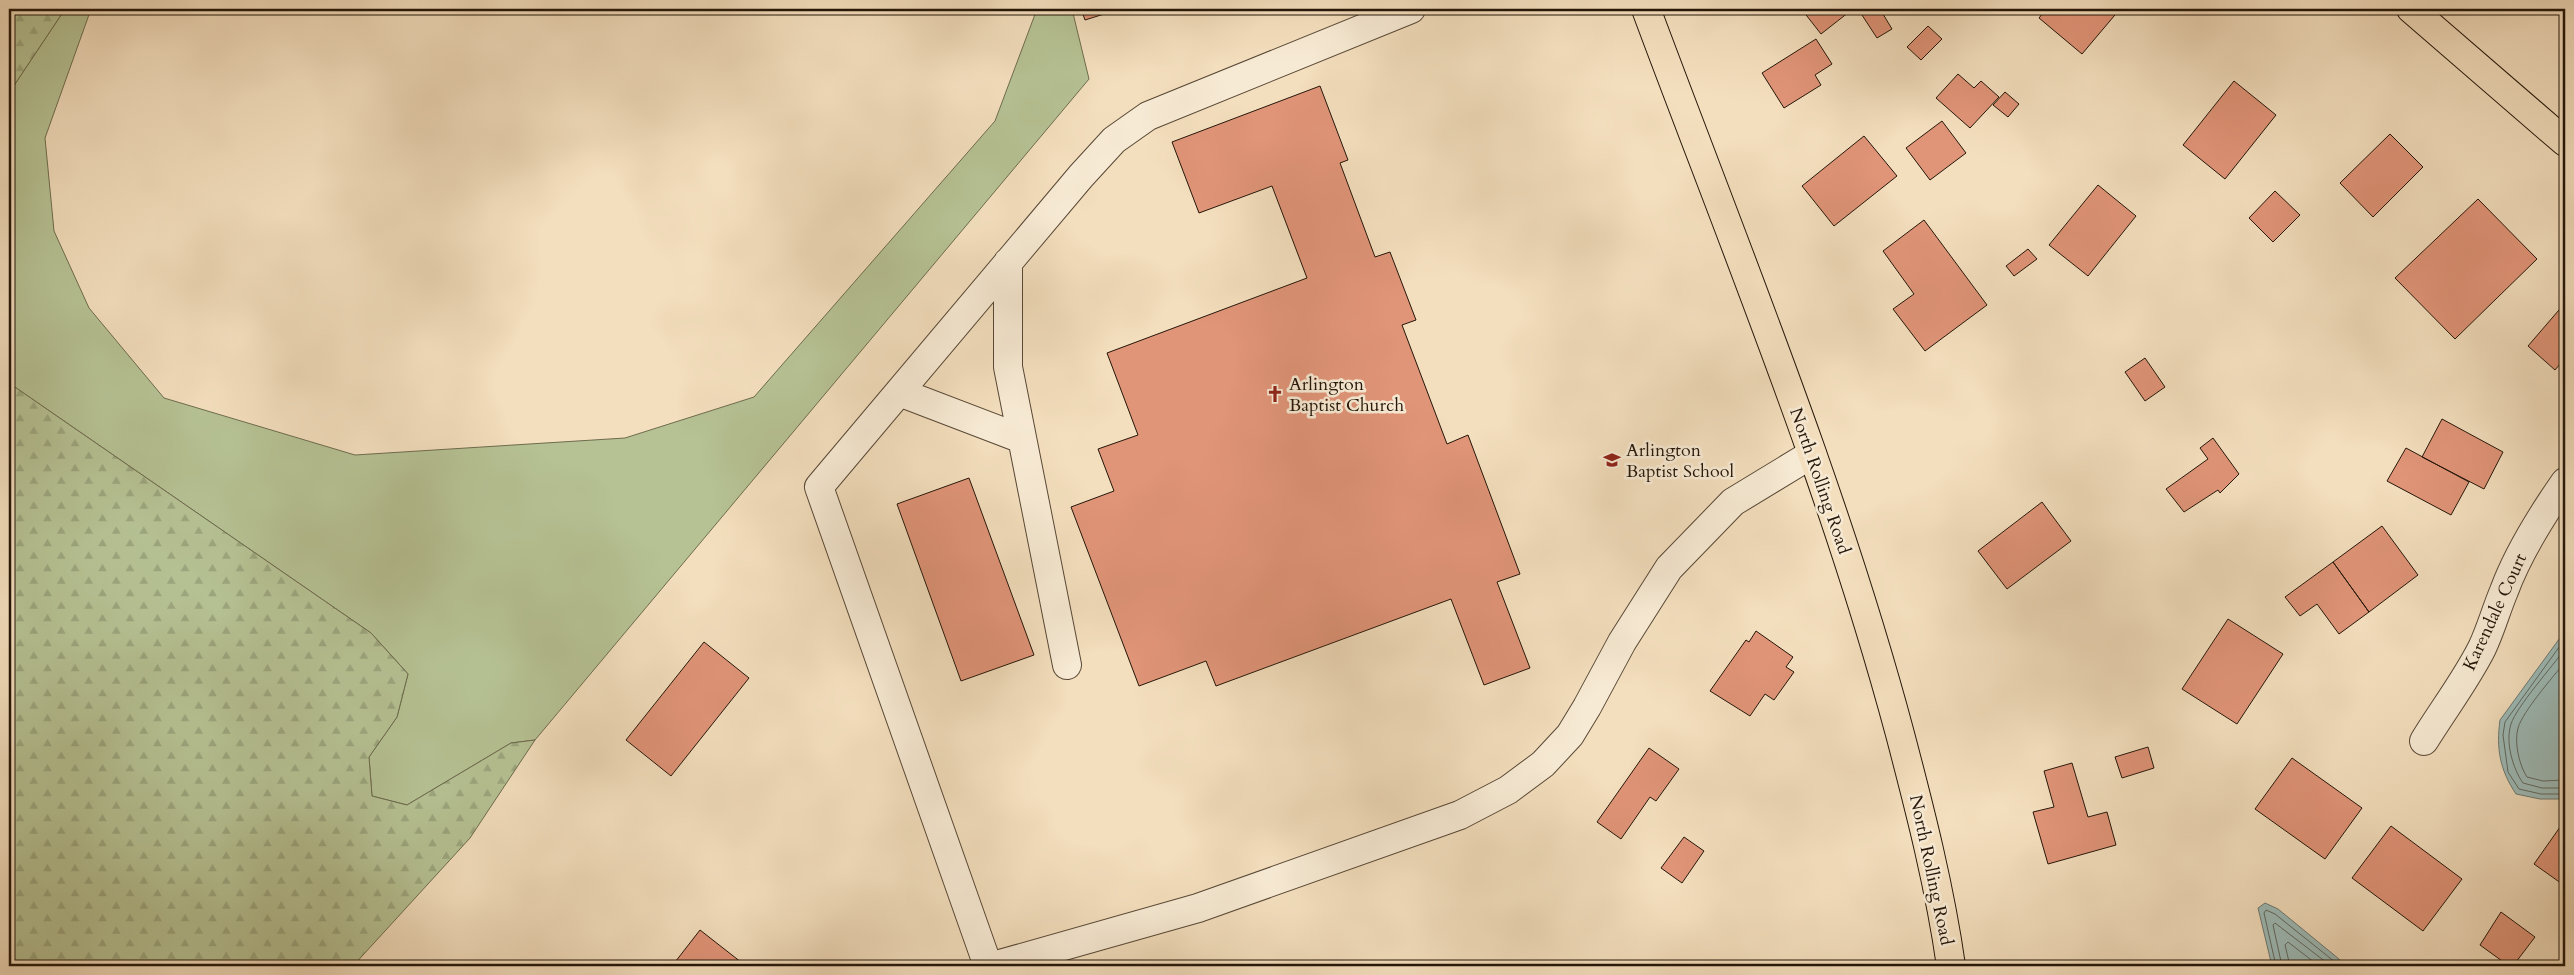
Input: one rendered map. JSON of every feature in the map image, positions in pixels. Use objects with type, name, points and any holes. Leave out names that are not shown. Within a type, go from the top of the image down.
[{"type":"main road","name":"North Rolling Road","points":[[1646,9],[1812,454],[1878,651],[1918,804],[1950,966]]},
{"type":"main road","points":[[2411,9],[2565,142]]},
{"type":"street","points":[[988,966],[819,487],[1008,262],[1114,140],[1148,116],[1411,9]]},
{"type":"street","points":[[1008,262],[1008,367],[1067,665]]},
{"type":"street","points":[[899,392],[1022,439]]},
{"type":"street","points":[[993,966],[1198,908],[1460,815],[1508,790],[1543,764],[1570,735],[1587,708],[1622,642],[1669,568],[1733,502],[1812,454]]},
{"type":"street","name":"Karendale Court","points":[[2424,741],[2481,650],[2496,620],[2504,591],[2517,562],[2550,503],[2565,482]]},
{"type":"green space","points":[[9,9],[65,9],[9,93]]},
{"type":"green space","points":[[65,9],[91,9],[45,138],[54,231],[89,308],[164,398],[355,455],[625,438],[754,397],[995,121],[1037,9],[1072,9],[1089,79],[535,740],[511,743],[407,805],[372,796],[369,757],[397,717],[408,674],[371,633],[9,383],[9,93]]},
{"type":"green space","points":[[9,383],[371,633],[408,674],[397,717],[369,757],[372,796],[407,805],[511,743],[535,740],[470,838],[353,966],[9,966]]},
{"type":"water","points":[[2565,631],[2565,799],[2540,799],[2516,794],[2506,776],[2500,759],[2500,720]]},
{"type":"water","points":[[2265,903],[2278,909],[2339,959],[2343,966],[2272,966],[2258,908]]},
{"type":"building","points":[[1081,9],[1120,9],[1085,20]]},
{"type":"building","points":[[1806,9],[1847,9],[1849,12],[1821,34],[1803,11]]},
{"type":"building","points":[[1858,9],[1880,9],[1892,29],[1877,38]]},
{"type":"building","points":[[2046,9],[2120,9],[2082,54],[2039,18]]},
{"type":"building","points":[[1928,26],[1942,39],[1921,60],[1907,47]]},
{"type":"building","points":[[1816,39],[1832,64],[1815,75],[1821,85],[1784,108],[1762,73]]},
{"type":"building","points":[[1958,74],[1974,88],[1981,81],[1999,97],[1970,128],[1936,98]]},
{"type":"building","points":[[2234,81],[2276,115],[2225,179],[2183,145]]},
{"type":"building","name":"Arlington Baptist Church","points":[[1320,86],[1348,160],[1340,163],[1375,257],[1390,252],[1416,320],[1402,325],[1447,444],[1468,435],[1520,574],[1497,582],[1530,668],[1484,685],[1451,599],[1216,686],[1206,661],[1139,686],[1071,507],[1114,491],[1098,449],[1138,435],[1107,353],[1307,278],[1272,186],[1199,213],[1172,142]]},
{"type":"building","points":[[2005,92],[2019,104],[2008,117],[1993,105]]},
{"type":"building","points":[[1942,121],[1966,153],[1930,180],[1906,148]]},
{"type":"building","points":[[2390,134],[2423,167],[2373,217],[2340,183]]},
{"type":"building","points":[[1864,136],[1897,176],[1834,226],[1802,186]]},
{"type":"building","points":[[2098,185],[2136,216],[2088,276],[2049,245]]},
{"type":"building","points":[[2275,191],[2300,215],[2273,242],[2249,218]]},
{"type":"building","points":[[2478,199],[2537,259],[2455,339],[2395,278]]},
{"type":"building","points":[[1924,220],[1987,305],[1925,351],[1893,309],[1914,294],[1883,251]]},
{"type":"building","points":[[2028,249],[2037,259],[2014,276],[2006,266]]},
{"type":"building","points":[[2565,303],[2565,358],[2555,370],[2528,346]]},
{"type":"building","points":[[2145,358],[2165,387],[2145,401],[2125,372]]},
{"type":"building","points":[[2442,419],[2503,452],[2484,489],[2422,457]]},
{"type":"building","points":[[2213,438],[2239,474],[2220,493],[2218,490],[2184,512],[2166,489],[2208,459],[2200,448]]},
{"type":"building","points":[[2406,448],[2469,482],[2451,515],[2387,481]]},
{"type":"building","points":[[969,478],[1034,655],[961,681],[897,504]]},
{"type":"building","points":[[2042,502],[2071,541],[2007,589],[1978,551]]},
{"type":"building","points":[[2382,526],[2418,575],[2369,612],[2333,562]]},
{"type":"building","points":[[2333,562],[2369,612],[2339,634],[2317,604],[2300,616],[2285,597]]},
{"type":"building","points":[[2228,619],[2283,654],[2237,724],[2182,689]]},
{"type":"building","points":[[1756,631],[1793,657],[1786,667],[1794,672],[1774,700],[1765,694],[1750,716],[1710,691],[1746,640],[1749,642]]},
{"type":"building","points":[[704,642],[749,678],[671,776],[626,740]]},
{"type":"building","points":[[2148,747],[2154,768],[2122,778],[2115,757]]},
{"type":"building","points":[[1649,748],[1679,769],[1656,801],[1650,797],[1621,839],[1597,822]]},
{"type":"building","points":[[2292,758],[2362,808],[2325,859],[2255,809]]},
{"type":"building","points":[[2072,763],[2088,817],[2107,812],[2116,845],[2048,864],[2033,812],[2054,807],[2044,771]]},
{"type":"building","points":[[2565,820],[2565,886],[2534,864]]},
{"type":"building","points":[[2391,826],[2462,879],[2423,931],[2352,878]]},
{"type":"building","points":[[1684,837],[1704,851],[1682,883],[1661,868]]},
{"type":"building","points":[[2501,912],[2535,937],[2513,966],[2509,966],[2480,945]]},
{"type":"building","points":[[700,930],[746,966],[672,966]]},
{"type":"place","name":"Arlington Baptist Church","points":[[1275,394]]},
{"type":"place","name":"Arlington Baptist School","points":[[1612,460]]}]
